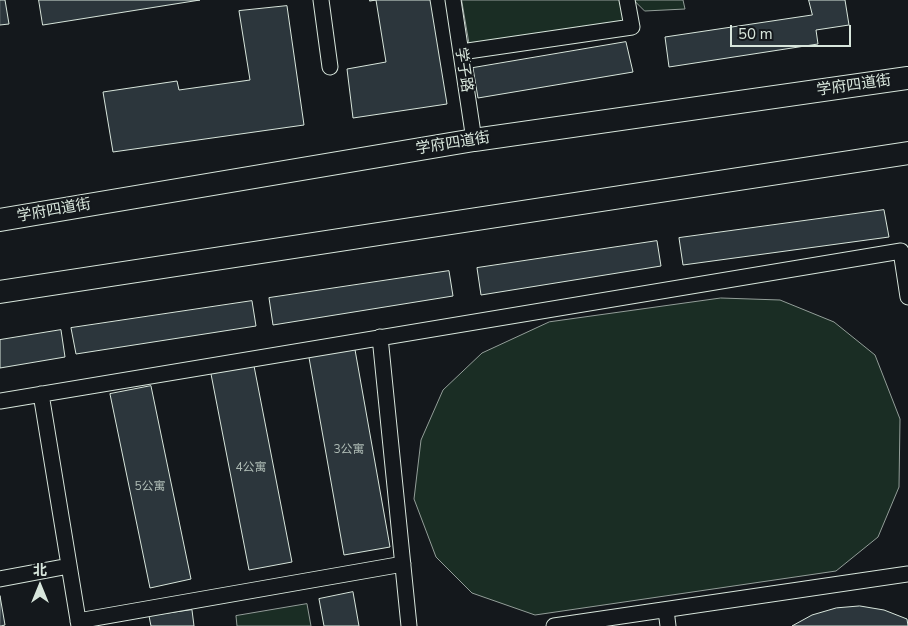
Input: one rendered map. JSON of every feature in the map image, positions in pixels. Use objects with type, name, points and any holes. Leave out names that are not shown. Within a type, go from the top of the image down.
[{"type":"main road","name":"学府四道街","points":[[0,220],[474,140],[908,78]]},
{"type":"main road","points":[[0,292],[908,153]]},
{"type":"street","points":[[321,0],[330,67]]},
{"type":"street","name":"学子路","points":[[453,0],[474,140]]},
{"type":"street","points":[[461,52],[632,27],[627,0]]},
{"type":"street","points":[[0,401],[901,251],[908,297]]},
{"type":"street","points":[[380,338],[409,626]]},
{"type":"street","points":[[41,394],[78,623],[403,564]]},
{"type":"street","points":[[0,579],[69,566]]},
{"type":"street","points":[[554,626],[908,574]]},
{"type":"street","points":[[666,610],[668,626]]},
{"type":"green space","points":[[462,0],[620,0],[625,23],[470,47]]},
{"type":"green space","points":[[634,0],[683,0],[685,9],[645,11]]},
{"type":"green space","points":[[721,298],[780,300],[834,322],[875,355],[900,419],[899,487],[878,537],[836,571],[535,615],[472,593],[436,557],[414,499],[421,440],[443,390],[482,353],[549,322]]},
{"type":"green space","points":[[307,604],[311,626],[237,626],[236,616]]},
{"type":"building","points":[[0,0],[5,0],[9,24],[0,25]]},
{"type":"building","points":[[39,0],[200,0],[43,25]]},
{"type":"building","points":[[376,0],[430,0],[447,104],[353,118],[347,69],[386,62]]},
{"type":"building","points":[[809,0],[845,0],[849,25],[816,30],[818,44],[669,67],[665,37],[812,15]]},
{"type":"building","points":[[287,6],[304,125],[113,152],[103,92],[177,81],[179,90],[250,80],[239,11]]},
{"type":"building","points":[[626,42],[633,72],[478,98],[473,68]]},
{"type":"building","points":[[884,210],[889,237],[683,265],[679,238]]},
{"type":"building","points":[[657,241],[661,266],[481,295],[477,268]]},
{"type":"building","points":[[449,271],[453,296],[273,325],[269,298]]},
{"type":"building","points":[[252,301],[256,326],[76,354],[71,328]]},
{"type":"building","points":[[61,330],[65,357],[0,368],[0,340]]},
{"type":"building","points":[[354,344],[390,547],[344,555],[308,352]]},
{"type":"building","points":[[254,366],[292,562],[249,570],[211,374]]},
{"type":"building","points":[[151,386],[191,579],[150,588],[110,394]]},
{"type":"building","points":[[353,592],[359,626],[324,626],[319,599]]},
{"type":"building","points":[[0,596],[5,625],[1,626],[0,626]]},
{"type":"building","points":[[860,606],[884,610],[907,619],[908,626],[792,626],[812,615],[836,608]]},
{"type":"building","points":[[192,610],[194,626],[151,626],[149,616]]}]
